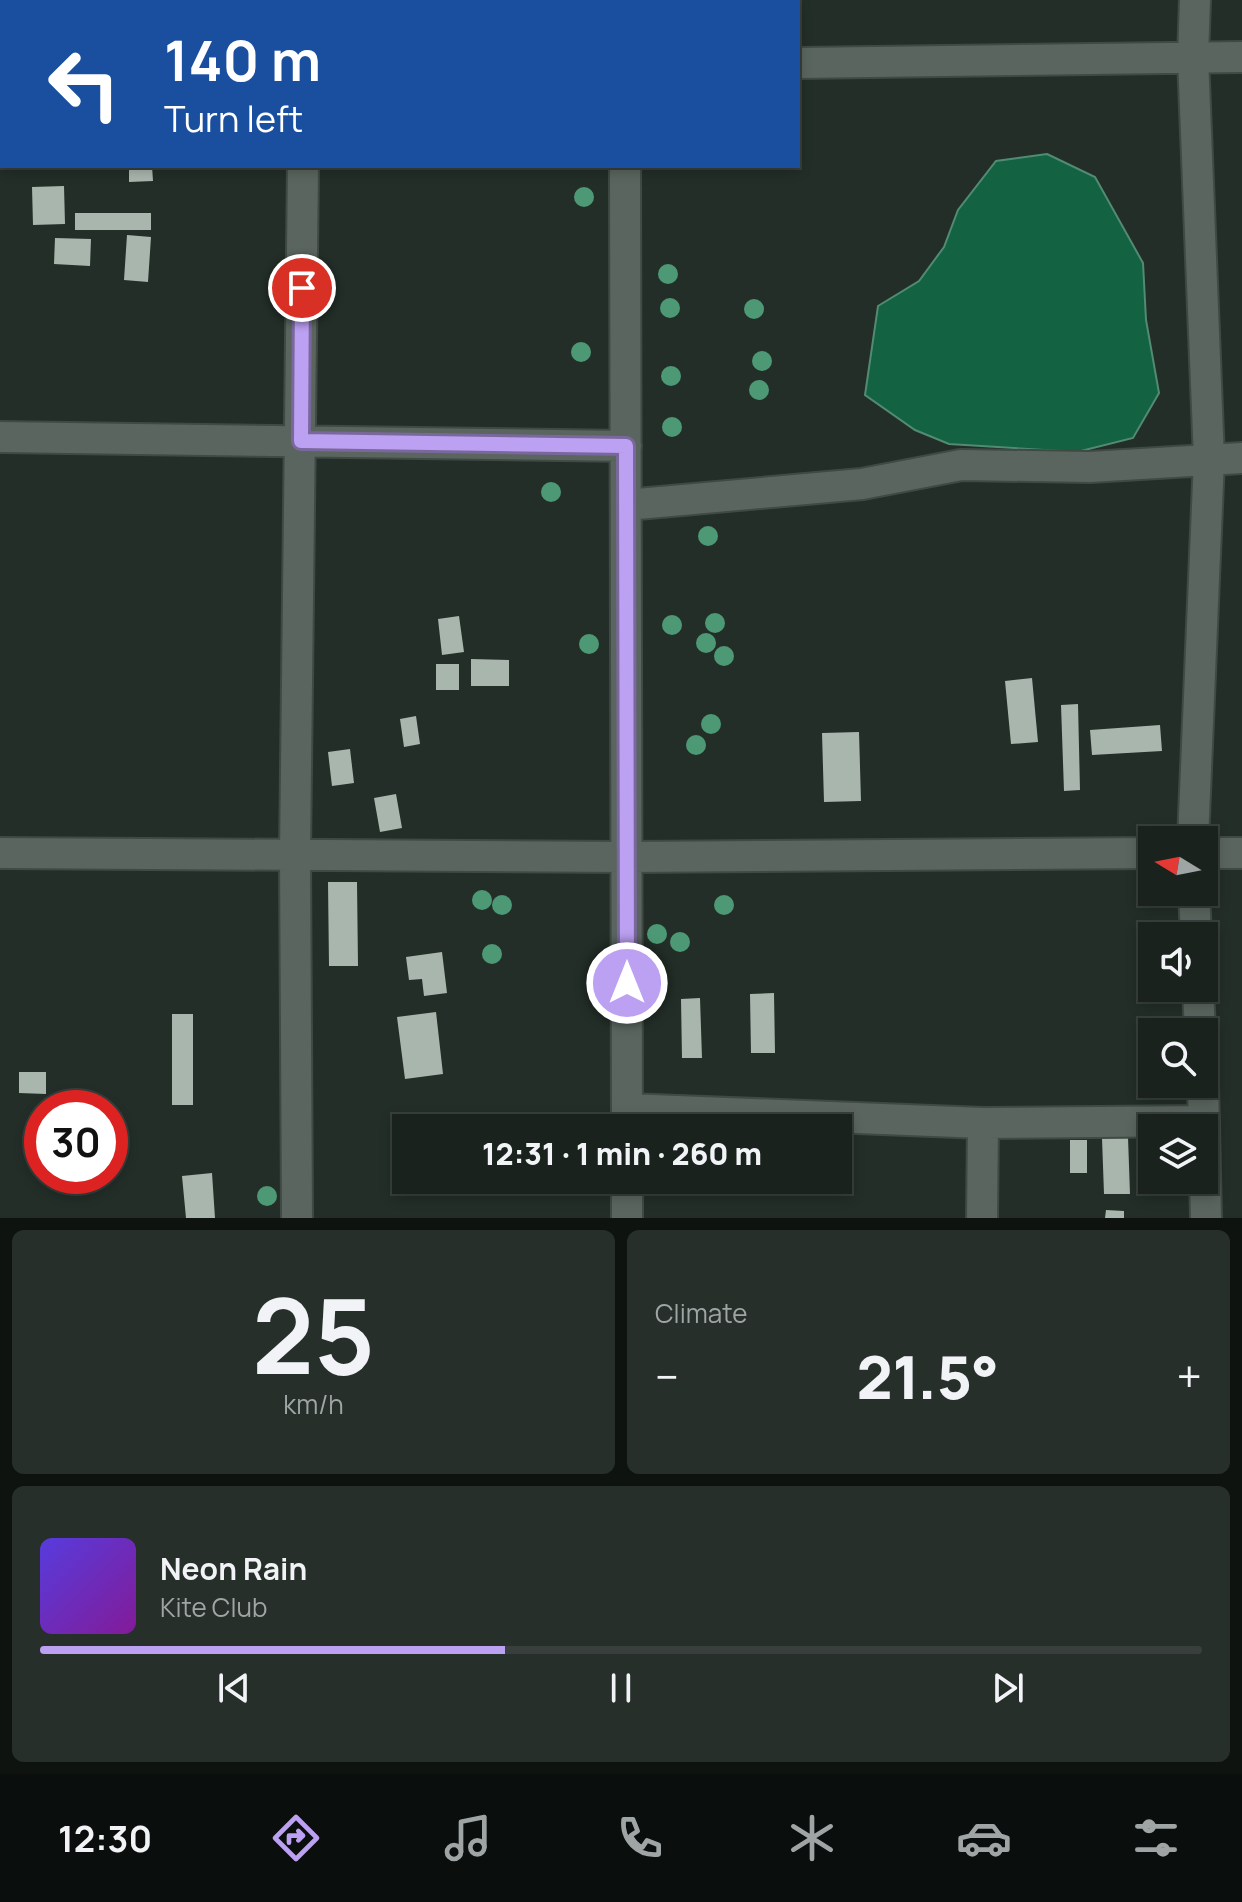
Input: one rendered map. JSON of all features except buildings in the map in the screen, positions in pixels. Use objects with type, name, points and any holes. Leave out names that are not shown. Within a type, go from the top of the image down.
[{"type":"street","points":[[1194,826],[1209,459],[1193,57],[1195,0]]},
{"type":"street","points":[[800,63],[1242,57]]},
{"type":"street","points":[[297,1218],[295,855],[303,168]]},
{"type":"street","points":[[625,168],[627,1114]]},
{"type":"street","points":[[0,437],[626,446]]},
{"type":"street","points":[[626,505],[862,484],[961,465],[1090,467],[1242,458]]},
{"type":"street","points":[[0,853],[627,857],[1138,853]]},
{"type":"street","points":[[1218,853],[1242,853]]},
{"type":"street","points":[[852,1121],[1138,1122]]},
{"type":"street","points":[[982,1218],[983,1123]]},
{"type":"street","points":[[627,1194],[627,1218]]},
{"type":"street","points":[[1206,1194],[1206,1218]]},
{"type":"shaded area","points":[[1047,154],[1095,177],[1143,263],[1146,320],[1159,393],[1133,438],[1077,452],[949,444],[915,430],[865,395],[878,306],[919,281],[944,247],[958,210],[996,161]]},
{"type":"route","points":[[302,288],[301,441],[626,446],[627,983]]}]
